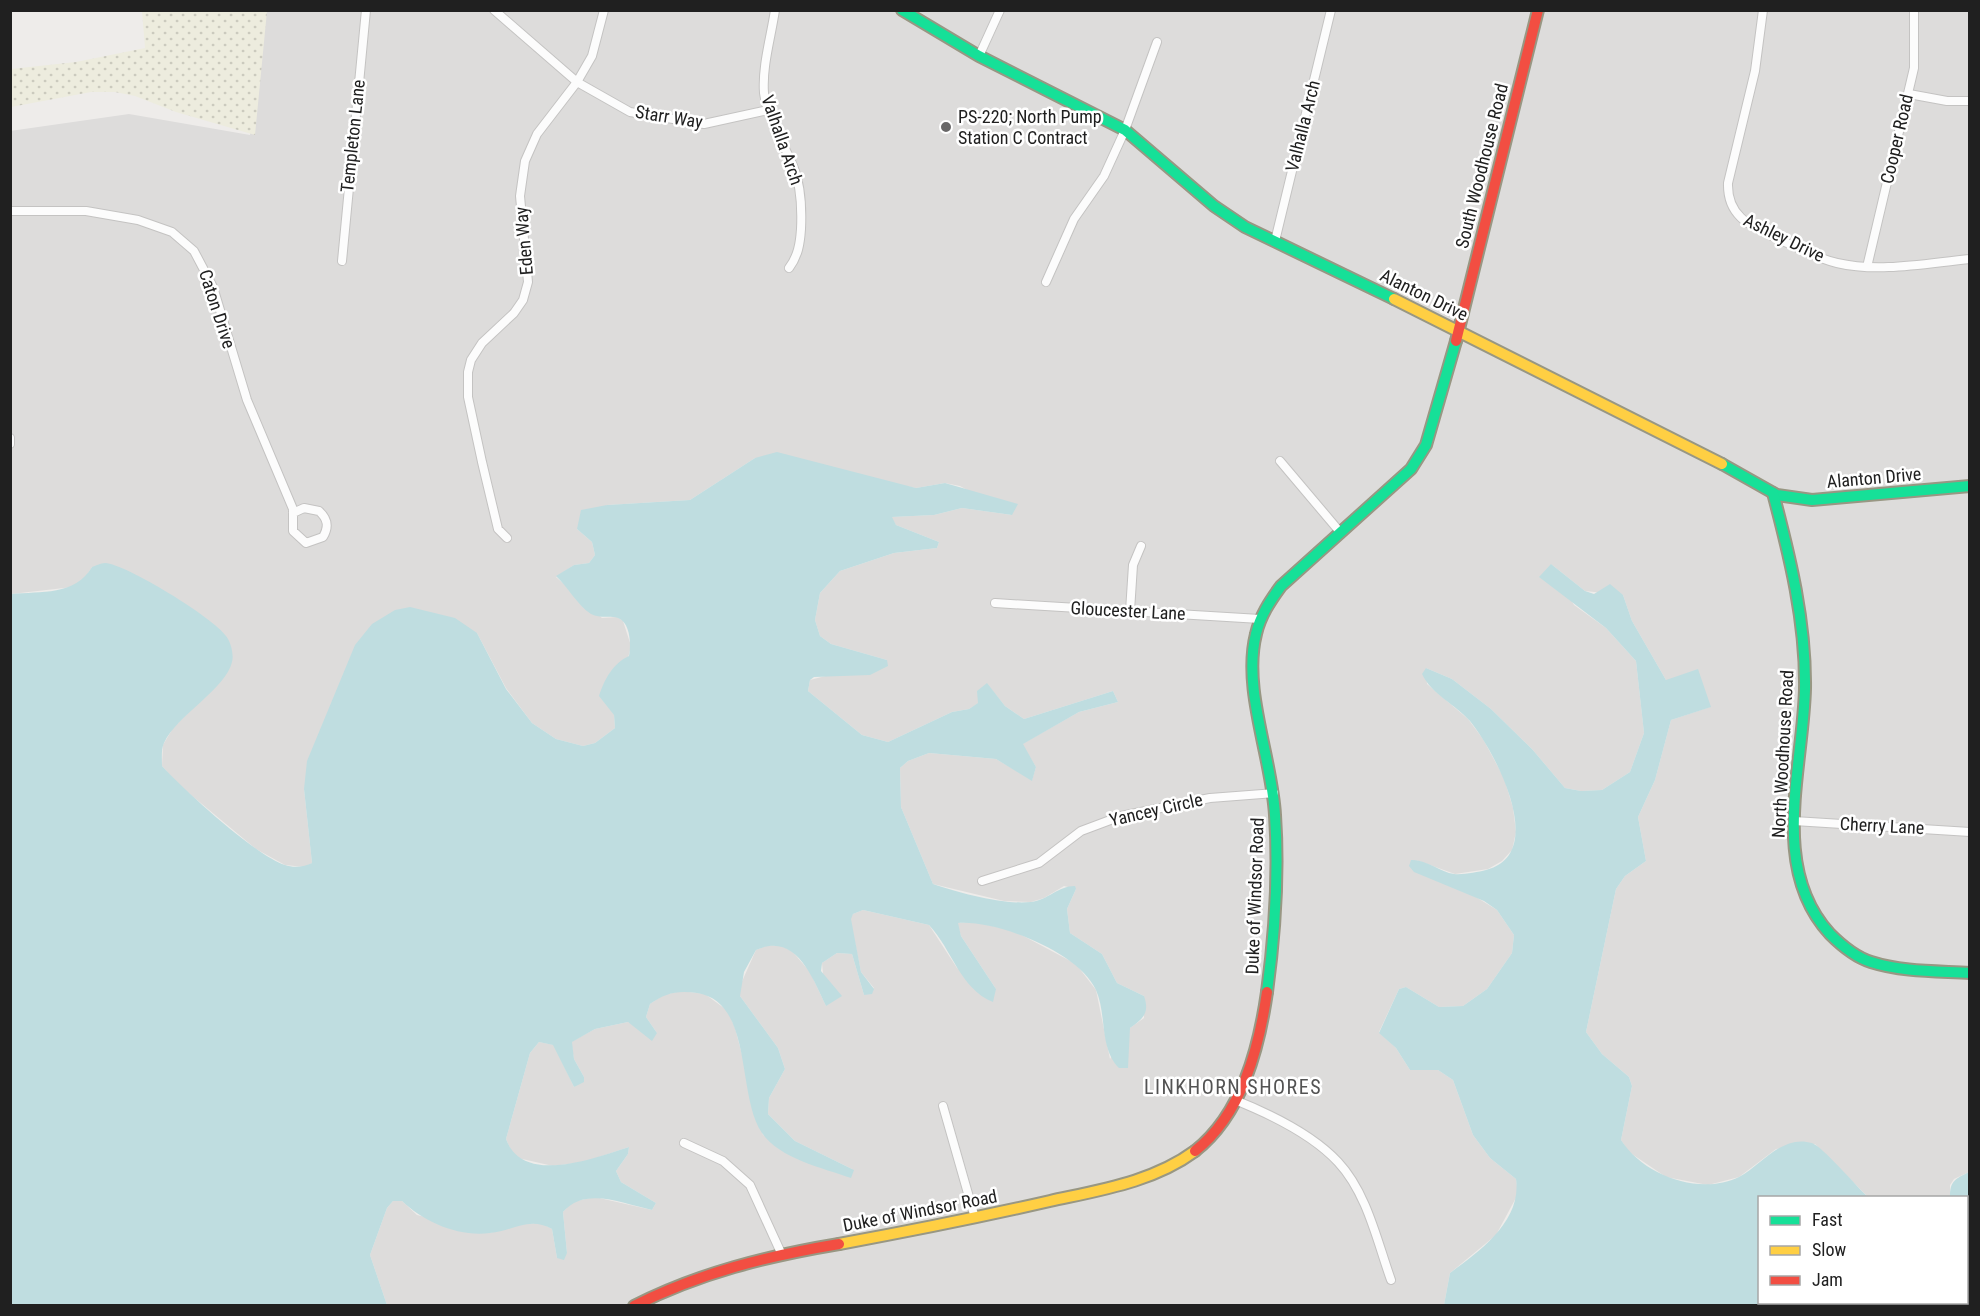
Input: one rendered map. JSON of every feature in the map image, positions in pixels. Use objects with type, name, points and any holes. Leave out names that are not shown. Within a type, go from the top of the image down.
[{"type":"street","name":"Templeton Lane","points":[[342,261],[366,10]]},
{"type":"street","name":"Starr Way","points":[[494,10],[577,82],[630,112],[704,124],[768,110]]},
{"type":"street","name":"Eden Way","points":[[507,538],[498,529],[482,462],[468,397],[468,372],[482,343],[514,313],[523,300],[528,282],[520,196],[525,161],[537,134],[577,82],[595,49],[604,10]]},
{"type":"street","name":"Valhalla Arch","points":[[775,10],[765,73],[765,93],[768,110],[794,168],[799,187],[802,218],[800,245],[796,259],[789,268]]},
{"type":"street","name":"Alanton Drive","points":[[902,10],[979,56],[1125,130],[1214,206],[1245,226],[1459,330],[1574,392],[1699,452],[1773,493],[1812,500],[1970,486]]},
{"type":"street","points":[[979,56],[1000,10]]},
{"type":"street","name":"Valhalla Arch","points":[[1275,241],[1331,10]]},
{"type":"street","name":"South Woodhouse Road","points":[[1459,330],[1538,10]]},
{"type":"street","name":"Ashley Drive","points":[[1762,10],[1757,62],[1728,183],[1729,201],[1739,218],[1755,228],[1822,258],[1867,267],[1970,259]]},
{"type":"street","name":"Cooper Road","points":[[1867,267],[1909,94],[1915,47],[1914,10]]},
{"type":"street","points":[[1046,282],[1074,219],[1104,176],[1125,130],[1157,42]]},
{"type":"street","points":[[1909,94],[1947,101],[1970,101]]},
{"type":"street","name":"Caton Drive","points":[[10,211],[86,211],[138,220],[172,232],[194,251],[213,287],[247,400],[293,513],[293,531],[300,540],[309,543],[318,541],[325,533],[327,521],[324,515],[312,508],[304,508],[293,513]]},
{"type":"street","name":"Duke of Windsor Road","points":[[634,1305],[716,1271],[782,1254],[975,1218],[1160,1172],[1200,1147],[1219,1126],[1235,1100],[1250,1063],[1267,987],[1274,907],[1274,793],[1270,760],[1253,680],[1255,639],[1260,619],[1267,603],[1281,586],[1420,458],[1426,445],[1459,330]]},
{"type":"street","points":[[10,438],[10,444]]},
{"type":"street","points":[[1281,461],[1340,532]]},
{"type":"street","name":"North Woodhouse Road","points":[[1773,493],[1803,617],[1805,692],[1794,821],[1795,855],[1804,895],[1816,919],[1832,937],[1846,948],[1876,963],[1970,973]]},
{"type":"street","points":[[1130,611],[1133,565],[1141,546]]},
{"type":"street","name":"Gloucester Lane","points":[[995,603],[1260,619]]},
{"type":"street","name":"Yancey Circle","points":[[982,881],[1039,863],[1081,831],[1121,816],[1210,798],[1274,793]]},
{"type":"street","name":"Cherry Lane","points":[[1794,821],[1970,832]]},
{"type":"street","points":[[1235,1100],[1277,1119],[1338,1162],[1365,1206],[1390,1280]]},
{"type":"street","points":[[943,1106],[975,1218]]},
{"type":"street","points":[[684,1143],[723,1161],[750,1185],[782,1254]]},
{"type":"shaded area","points":[[142,11],[267,11],[255,135],[176,112],[135,96],[115,92],[91,92],[11,107],[11,69],[76,62],[145,48]]},
{"type":"shaded area","points":[[264,11],[1969,11],[1969,1172],[1954,1179],[1950,1185],[1950,1196],[1867,1196],[1815,1144],[1776,1149],[1739,1177],[1708,1185],[1666,1177],[1629,1152],[1621,1140],[1632,1086],[1629,1077],[1602,1054],[1586,1032],[1616,889],[1625,876],[1646,861],[1638,817],[1655,780],[1671,720],[1710,707],[1666,680],[1632,621],[1623,595],[1585,591],[1551,564],[1574,605],[1606,628],[1636,661],[1644,733],[1630,772],[1602,790],[1581,791],[1565,788],[1532,749],[1491,709],[1452,679],[1426,668],[1427,684],[1468,719],[1483,739],[1504,778],[1513,808],[1516,832],[1512,850],[1502,861],[1488,869],[1455,874],[1416,860],[1497,910],[1514,935],[1512,953],[1487,989],[1463,1006],[1439,1007],[1406,987],[1399,989],[1379,1032],[1396,1048],[1410,1070],[1438,1070],[1453,1080],[1473,1135],[1490,1158],[1516,1179],[1518,1194],[1496,1235],[1450,1273],[1444,1305],[387,1305],[370,1255],[387,1208],[393,1201],[402,1201],[417,1215],[490,1233],[518,1224],[541,1223],[552,1229],[557,1258],[567,1253],[563,1212],[572,1202],[595,1197],[652,1210],[656,1203],[621,1182],[616,1171],[628,1154],[629,1147],[584,1162],[553,1166],[518,1158],[511,1151],[506,1139],[530,1053],[539,1042],[554,1045],[574,1087],[584,1077],[574,1059],[571,1042],[595,1029],[628,1022],[657,1033],[646,1017],[650,1004],[663,995],[681,991],[705,994],[728,1011],[735,1028],[763,1135],[854,1170],[795,1141],[768,1114],[769,1098],[785,1069],[778,1048],[740,996],[740,986],[756,950],[768,945],[782,946],[792,951],[810,972],[826,1006],[822,963],[837,953],[852,954],[864,995],[874,988],[861,972],[850,919],[853,914],[863,910],[929,925],[957,968],[996,989],[961,936],[957,923],[975,922],[1014,931],[1076,964],[1096,990],[1110,1059],[1130,1028],[1144,1018],[1144,996],[1117,983],[1102,954],[1070,933],[1067,909],[1076,889],[1064,886],[1044,898],[1031,902],[1004,901],[933,884],[901,807],[900,768],[908,761],[929,753],[996,759],[1032,780],[1036,767],[1022,744],[1079,712],[1118,702],[1113,691],[1024,719],[1005,706],[987,684],[979,703],[969,709],[952,712],[888,742],[862,735],[808,691],[810,680],[887,660],[831,644],[820,636],[815,620],[820,593],[840,571],[894,553],[937,548],[939,542],[896,525],[891,517],[934,515],[962,508],[1012,515],[960,486],[945,483],[916,488],[755,458],[690,500],[607,505],[577,529],[592,542],[595,555],[589,563],[574,565],[556,577],[602,618],[617,617],[623,621],[631,646],[614,715],[615,728],[595,743],[583,746],[556,739],[532,723],[506,688],[477,633],[304,789],[312,863],[305,867],[285,865],[256,849],[179,785],[162,766],[163,745],[173,728],[220,681],[92,567],[85,578],[73,587],[11,594],[10,131],[129,114],[250,135]]},
{"type":"shaded area","points":[[1968,1293],[1969,1295],[1969,1305],[1839,1306],[1841,1304],[1968,1304]]},
{"type":"water","points":[[777,452],[916,488],[945,483],[1018,504],[1012,515],[962,508],[934,515],[892,517],[896,525],[939,542],[937,548],[894,553],[840,571],[820,593],[815,620],[820,636],[831,644],[887,660],[888,666],[870,675],[814,677],[810,680],[808,691],[862,735],[888,742],[952,712],[969,709],[978,703],[977,691],[987,683],[1005,706],[1024,719],[1113,691],[1118,702],[1079,712],[1023,744],[1036,767],[1032,781],[996,759],[929,753],[908,761],[900,768],[901,807],[933,884],[982,898],[1008,902],[1037,901],[1063,888],[1075,886],[1076,889],[1067,909],[1070,933],[1102,954],[1117,983],[1144,996],[1146,1002],[1144,1015],[1130,1028],[1128,1068],[1119,1068],[1109,1051],[1096,990],[1087,976],[1055,951],[1035,941],[994,927],[958,923],[961,936],[996,989],[993,1002],[972,988],[929,925],[863,910],[853,914],[851,919],[861,972],[874,989],[872,994],[864,995],[852,954],[837,953],[822,963],[821,971],[842,996],[826,1006],[801,960],[782,947],[770,946],[756,950],[744,972],[740,996],[778,1048],[785,1069],[769,1098],[768,1114],[795,1141],[854,1170],[851,1178],[803,1162],[770,1142],[762,1133],[754,1116],[736,1031],[728,1013],[715,1000],[697,993],[678,992],[661,997],[650,1004],[646,1017],[657,1033],[652,1041],[628,1022],[595,1029],[572,1042],[574,1059],[584,1077],[584,1082],[574,1087],[553,1045],[539,1042],[530,1053],[506,1139],[515,1153],[528,1162],[561,1165],[580,1162],[629,1147],[628,1154],[616,1171],[621,1182],[656,1203],[652,1210],[594,1198],[572,1204],[563,1212],[567,1253],[564,1260],[557,1258],[552,1229],[544,1225],[528,1224],[498,1232],[466,1233],[431,1221],[402,1201],[393,1201],[387,1208],[370,1255],[387,1305],[11,1305],[11,594],[45,592],[67,587],[85,576],[92,567],[105,563],[131,572],[169,593],[218,628],[226,636],[232,652],[232,662],[228,672],[221,682],[170,733],[163,745],[162,766],[203,805],[257,849],[285,865],[302,866],[312,863],[304,789],[307,761],[355,645],[372,624],[395,610],[410,607],[455,618],[477,633],[506,689],[532,723],[556,739],[583,746],[595,743],[615,728],[614,715],[599,696],[610,673],[618,663],[629,656],[630,641],[628,630],[622,621],[615,617],[591,614],[556,576],[574,565],[589,563],[595,555],[592,542],[577,529],[581,510],[607,505],[690,500],[755,458]]},
{"type":"water","points":[[1551,564],[1585,591],[1594,594],[1610,584],[1623,595],[1632,621],[1666,680],[1698,669],[1711,707],[1671,720],[1655,780],[1638,817],[1646,861],[1625,876],[1616,889],[1586,1032],[1602,1054],[1629,1077],[1632,1086],[1621,1140],[1631,1153],[1658,1173],[1691,1183],[1707,1184],[1739,1177],[1773,1152],[1791,1143],[1801,1141],[1817,1146],[1867,1196],[1758,1196],[1758,1304],[1841,1304],[1839,1305],[1444,1305],[1450,1273],[1486,1245],[1506,1221],[1516,1194],[1516,1179],[1490,1158],[1473,1135],[1453,1080],[1438,1070],[1410,1070],[1396,1048],[1379,1033],[1399,989],[1406,987],[1439,1007],[1463,1006],[1487,989],[1512,953],[1514,935],[1497,910],[1484,901],[1414,872],[1409,866],[1411,860],[1417,860],[1454,874],[1486,870],[1505,860],[1514,844],[1515,823],[1511,800],[1492,754],[1470,721],[1438,694],[1422,674],[1426,668],[1452,679],[1491,709],[1532,749],[1565,788],[1581,791],[1602,790],[1630,772],[1644,733],[1636,661],[1606,628],[1539,577]]},
{"type":"water","points":[[1969,1172],[1969,1295],[1968,1196],[1950,1196],[1954,1181]]},
{"type":"traffic: fast","points":[[902,10],[979,56],[1125,130],[1214,206],[1245,227],[1394,299]]},
{"type":"traffic: fast","points":[[1267,992],[1276,904],[1277,859],[1273,793],[1259,724],[1253,677],[1253,655],[1258,627],[1266,609],[1281,586],[1411,469],[1426,445],[1456,341]]},
{"type":"traffic: fast","points":[[1722,464],[1777,495],[1812,500],[1970,486]]},
{"type":"traffic: fast","points":[[1773,493],[1791,565],[1803,639],[1805,689],[1794,817],[1795,849],[1800,879],[1811,908],[1830,934],[1849,951],[1865,960],[1907,969],[1970,973]]},
{"type":"traffic: slow","points":[[1394,299],[1722,464]]},
{"type":"traffic: slow","points":[[839,1244],[1107,1189],[1144,1178],[1179,1162],[1195,1151]]},
{"type":"traffic: jam","points":[[1456,341],[1538,10]]},
{"type":"traffic: jam","points":[[1195,1151],[1225,1118],[1246,1079],[1259,1035],[1267,992]]},
{"type":"traffic: jam","points":[[634,1306],[683,1284],[734,1267],[839,1244]]},
{"type":"place","name":"PS-220; North Pump Station C Contract","points":[[946,127]]},
{"type":"district","name":"LINKHORN SHORES","points":[[1233,1087]]}]
